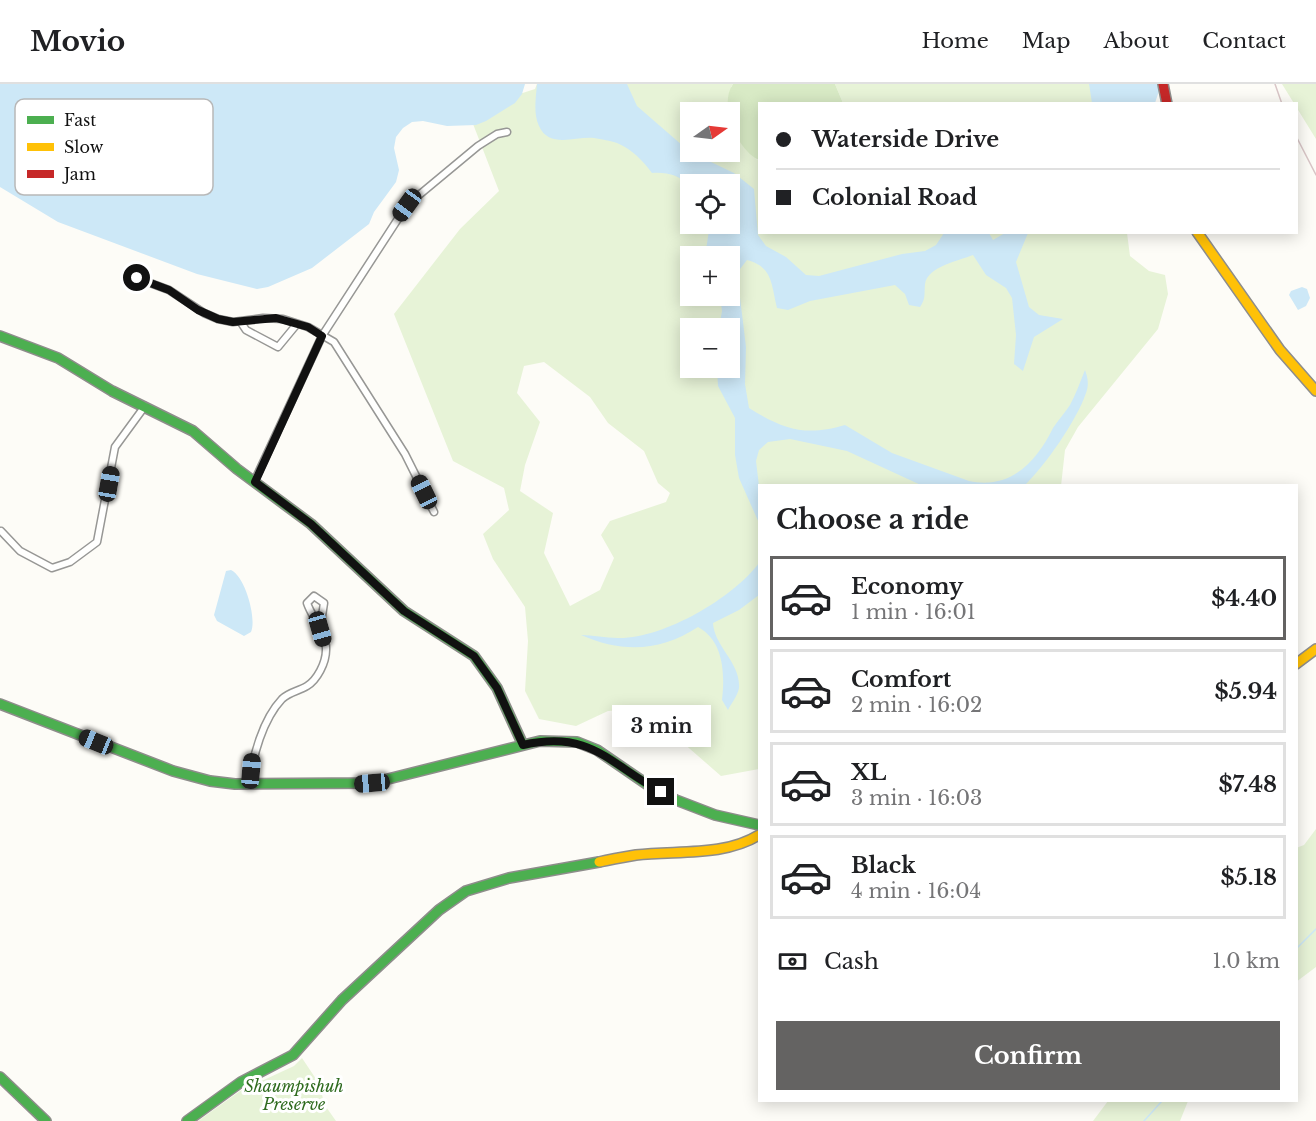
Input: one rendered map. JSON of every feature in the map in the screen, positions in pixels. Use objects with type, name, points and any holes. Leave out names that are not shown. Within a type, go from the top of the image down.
[{"type":"street","points":[[1163,84],[1167,102]]},
{"type":"street","points":[[255,482],[322,336],[407,205],[478,146],[497,134],[507,132]]},
{"type":"street","points":[[1198,234],[1285,356],[1316,391]]},
{"type":"street","points":[[134,277],[169,290],[211,317],[226,321],[276,318],[297,324],[334,342],[405,454],[434,512]]},
{"type":"street","points":[[240,321],[246,330],[278,347],[297,324]]},
{"type":"street","points":[[0,336],[58,358],[112,391],[193,430],[255,482],[311,524],[404,611],[474,656],[497,688],[523,745]]},
{"type":"street","points":[[2,531],[20,551],[52,568],[70,562],[98,542],[116,447],[145,406]]},
{"type":"street","points":[[250,784],[252,759],[271,713],[284,697],[309,686],[320,673],[327,650],[307,603],[314,596],[324,603],[320,629]]},
{"type":"street","points":[[1298,662],[1316,649]]},
{"type":"street","points":[[0,704],[173,771],[221,783],[340,786],[372,783],[523,745],[560,740],[586,746],[676,800],[715,815],[758,825]]},
{"type":"street","points":[[187,1121],[241,1082],[293,1054],[342,1000],[439,910],[466,891],[509,878],[636,855],[727,848],[744,844],[758,836]]},
{"type":"street","points":[[0,1077],[46,1121]]},
{"type":"green space","points":[[537,84],[733,84],[731,87],[736,102],[680,102],[680,162],[740,162],[740,113],[758,160],[758,234],[1127,234],[1130,256],[1149,271],[1165,275],[1168,294],[1158,329],[1078,427],[1065,450],[1061,484],[758,484],[758,769],[721,776],[682,742],[649,708],[608,711],[576,726],[539,719],[525,691],[528,641],[525,607],[493,559],[483,534],[509,510],[504,488],[453,461],[394,314],[460,229],[499,191],[468,111],[535,89]],"holes":[[[544,362],[590,397],[608,423],[644,451],[658,483],[670,493],[666,502],[610,521],[601,535],[614,558],[600,590],[570,606],[544,553],[553,513],[520,491],[525,465],[540,422],[517,393],[524,366]]]},
{"type":"green space","points":[[733,84],[835,84],[843,102],[758,102],[758,159],[751,155],[740,141],[740,102],[728,102]]},
{"type":"green space","points":[[835,84],[1105,84],[1114,102],[843,102]]},
{"type":"green space","points":[[1282,84],[1316,84],[1316,139],[1298,110],[1298,102],[1293,102]]},
{"type":"green space","points":[[1316,829],[1316,967],[1298,980],[1298,847],[1304,845]]},
{"type":"green space","name":"Shaumpishuh Preserve","points":[[302,1058],[320,1085],[324,1104],[336,1121],[198,1121],[240,1091],[294,1066]]},
{"type":"green space","points":[[1107,1102],[1188,1102],[1180,1121],[1093,1121]]},
{"type":"water","points":[[0,84],[525,84],[522,94],[515,103],[476,125],[447,126],[423,121],[412,122],[403,128],[396,137],[394,148],[399,170],[396,182],[374,212],[369,224],[312,268],[268,287],[257,289],[197,274],[58,222],[0,187]]},
{"type":"water","points":[[537,84],[627,84],[637,106],[680,143],[680,162],[711,162],[735,174],[680,174],[680,179],[673,175],[652,173],[637,156],[617,143],[594,138],[564,140],[549,137],[543,133],[536,116]]},
{"type":"water","points":[[1089,84],[1157,84],[1159,91],[1155,102],[1092,102]]},
{"type":"water","points":[[740,178],[754,189],[758,235],[766,246],[786,257],[806,275],[819,276],[902,254],[925,251],[936,245],[943,234],[990,234],[993,240],[1003,234],[1028,234],[1016,262],[1029,307],[1039,315],[1063,319],[1034,337],[1023,371],[1014,364],[1016,335],[1012,298],[1006,288],[986,275],[973,255],[938,268],[932,273],[927,278],[924,299],[920,307],[909,305],[905,294],[895,285],[810,301],[788,310],[777,308],[770,278],[762,267],[747,260],[740,269],[740,246],[707,246],[708,234],[740,234]]},
{"type":"water","points":[[1302,287],[1307,289],[1310,298],[1306,306],[1298,310],[1289,295],[1291,291]]},
{"type":"water","points":[[740,298],[746,347],[745,384],[749,408],[773,421],[795,429],[831,429],[845,425],[892,453],[969,481],[984,483],[998,481],[1021,470],[1039,451],[1070,405],[1085,370],[1088,387],[1082,404],[1060,442],[1026,484],[919,484],[847,451],[790,439],[768,442],[759,450],[756,461],[759,484],[758,521],[739,478],[735,455],[735,418],[718,386],[718,378],[740,378],[740,318],[721,318],[721,306],[740,306]]},
{"type":"water","points":[[758,564],[758,596],[739,610],[713,623],[714,631],[738,679],[739,688],[728,710],[722,700],[723,669],[718,649],[707,633],[698,627],[669,641],[641,647],[611,645],[581,635],[613,638],[655,632],[696,614],[732,590]]},
{"type":"water","points":[[231,570],[241,580],[251,608],[251,632],[244,636],[217,621],[214,615],[226,571]]},
{"type":"waterway","points":[[1298,947],[1316,929]]},
{"type":"waterway","points":[[1144,1121],[1161,1102]]},
{"type":"railway","points":[[1275,84],[1281,102]]},
{"type":"railway","points":[[1298,140],[1316,175]]},
{"type":"traffic: fast","points":[[0,336],[58,358],[112,391],[193,431],[237,469],[311,524],[404,611],[474,656],[497,688],[523,745]]},
{"type":"traffic: fast","points":[[0,704],[173,771],[210,781],[235,784],[372,783],[540,741],[577,742],[597,750],[648,785],[676,800],[715,815],[758,825]]},
{"type":"traffic: fast","points":[[187,1121],[241,1082],[293,1055],[342,1000],[439,910],[466,891],[509,878],[599,862]]},
{"type":"traffic: fast","points":[[0,1077],[46,1121]]},
{"type":"traffic: slow","points":[[1198,234],[1280,350],[1316,391]]},
{"type":"traffic: slow","points":[[1298,662],[1316,649]]},
{"type":"traffic: slow","points":[[599,862],[636,855],[715,850],[745,842],[758,836]]},
{"type":"traffic: jam","points":[[1163,84],[1167,102]]},
{"type":"route","points":[[137,278],[169,290],[211,317],[233,322],[276,318],[308,327],[322,336],[255,482],[311,524],[404,611],[463,646],[474,656],[492,678],[523,745],[540,741],[577,742],[597,750],[661,792]]}]
